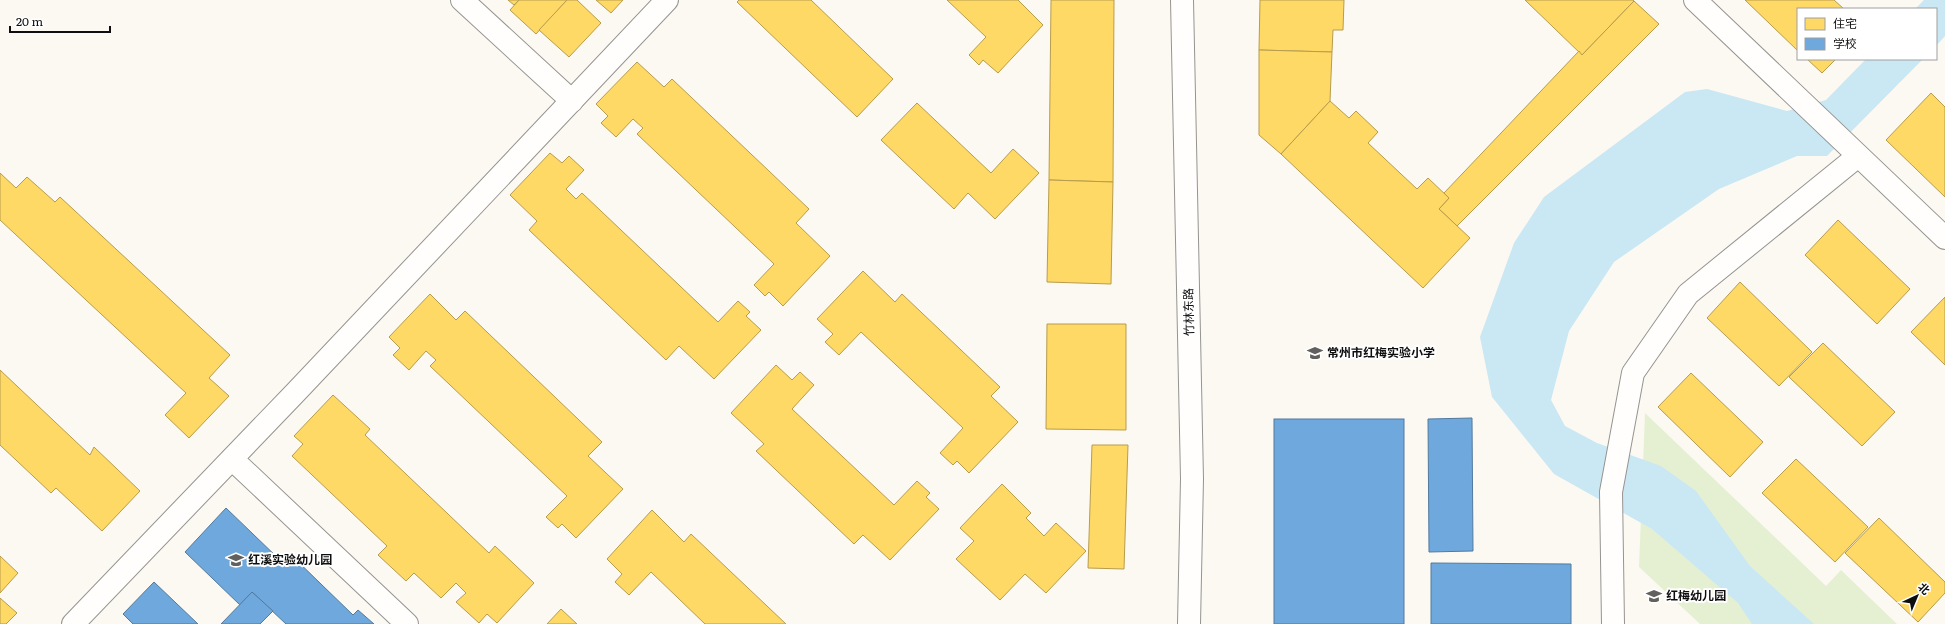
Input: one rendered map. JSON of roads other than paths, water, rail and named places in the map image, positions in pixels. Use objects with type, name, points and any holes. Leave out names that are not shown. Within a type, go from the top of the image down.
[{"type":"street","points":[[462,0],[572,101]]},
{"type":"street","points":[[73,624],[232,459],[667,0]]},
{"type":"street","name":"竹林东路","points":[[1182,0],[1192,479],[1189,624]]},
{"type":"street","points":[[1695,0],[1945,238]]},
{"type":"street","points":[[1613,624],[1611,492],[1633,373],[1688,294],[1858,156]]},
{"type":"street","points":[[232,459],[407,624]]},
{"type":"water","points":[[1924,0],[1945,0],[1945,36],[1937,45],[1937,8],[1916,8]]},
{"type":"water","points":[[1865,60],[1922,60],[1827,156],[1797,156],[1719,189],[1614,262],[1569,331],[1551,400],[1565,426],[1597,443],[1661,466],[1696,491],[1750,566],[1814,624],[1752,624],[1738,603],[1652,529],[1554,474],[1492,397],[1480,337],[1514,243],[1544,197],[1685,92],[1707,89],[1787,111],[1826,100]]},
{"type":"place","name":"常州市红梅实验小学","points":[[1315,353]]},
{"type":"place","name":"红溪实验幼儿园","points":[[236,560]]},
{"type":"place","name":"红梅幼儿园","points":[[1654,596]]}]
